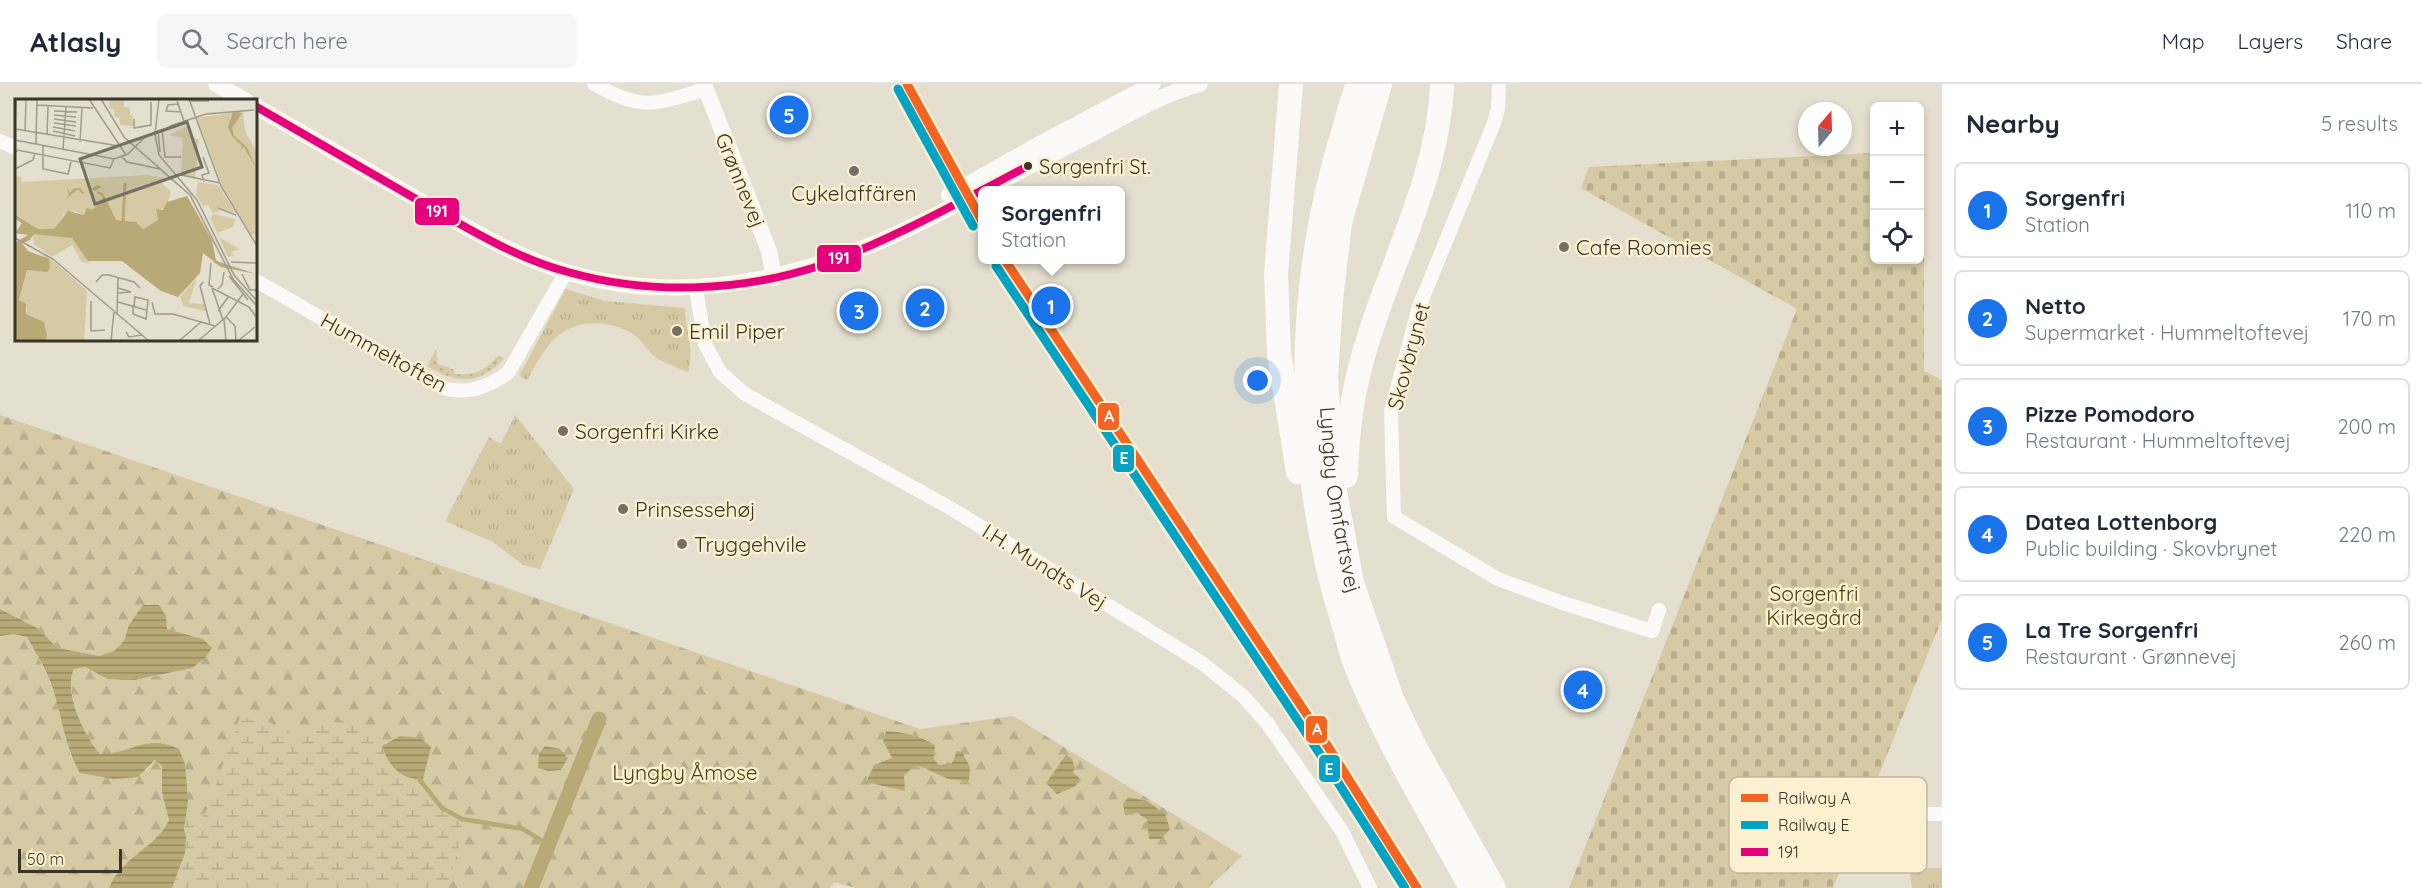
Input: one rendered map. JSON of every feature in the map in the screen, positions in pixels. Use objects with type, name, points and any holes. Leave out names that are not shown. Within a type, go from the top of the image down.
[{"type":"highway","points":[[1291,84],[1275,274],[1279,353],[1299,482],[1323,549]]},
{"type":"highway","name":"Lyngby Omfartsvej","points":[[1358,84],[1322,210],[1309,299],[1306,379],[1311,464],[1323,549],[1357,669],[1394,752],[1471,888]]},
{"type":"highway","name":"Lyngby Omfartsvej","points":[[1380,84],[1340,223],[1326,367],[1333,480],[1352,583],[1392,699],[1415,747],[1494,888]]},
{"type":"highway","points":[[1352,583],[1346,474],[1348,425],[1358,376],[1371,331],[1423,185],[1432,147],[1442,84]]},
{"type":"street","points":[[216,84],[243,99]]},
{"type":"street","points":[[594,84],[614,96],[637,103],[659,103],[705,86]]},
{"type":"street","points":[[256,107],[463,226],[527,258],[566,272],[624,284],[696,288],[774,278],[814,267],[871,244],[1025,160],[1153,84]]},
{"type":"street","points":[[1025,160],[1149,104],[1200,84]]},
{"type":"street","name":"Skovbrynet","points":[[1499,84],[1498,109],[1494,123],[1419,308],[1391,411],[1394,517],[1498,579],[1560,602],[1652,630],[1659,610]]},
{"type":"street","name":"Grønnevej","points":[[705,86],[769,251],[774,278]]},
{"type":"street","points":[[0,141],[15,148]]},
{"type":"street","name":"Hummeltoften","points":[[256,281],[443,388],[462,391],[477,390],[493,384],[508,373],[566,272]]},
{"type":"street","name":"I.H. Mundts Vej","points":[[696,288],[705,344],[720,372],[745,394],[952,509],[1202,663],[1243,696],[1267,723],[1342,831],[1370,888]]},
{"type":"street","points":[[1927,814],[1942,814]]},
{"type":"green space","name":"Sorgenfri Kirkegård","points":[[1870,153],[1870,264],[1924,264],[1924,371],[1942,380],[1942,619],[1878,777],[1729,777],[1729,873],[1839,873],[1833,888],[1569,888],[1797,309],[1581,188],[1589,167],[1852,156],[1852,154]]},
{"type":"green space","points":[[566,289],[605,301],[685,308],[690,347],[688,372],[652,354],[630,332],[599,323],[578,325],[568,329],[554,339],[545,350],[527,380],[519,376]]},
{"type":"green space","points":[[436,350],[438,364],[453,369],[455,374],[475,373],[499,356],[504,359],[486,374],[458,379],[427,366]]},
{"type":"green space","name":"Lyngby Åmose","points":[[0,415],[920,729],[1013,716],[1242,856],[1208,888],[856,888],[834,882],[831,888],[172,888],[183,843],[186,811],[185,764],[125,751],[118,754],[100,754],[77,713],[72,679],[74,669],[85,667],[103,674],[131,680],[175,672],[203,639],[167,629],[166,616],[129,625],[124,641],[114,651],[99,656],[58,648],[37,628],[0,609]],"holes":[[[886,731],[905,733],[935,745],[934,759],[939,765],[952,763],[948,779],[922,767],[913,766],[904,776],[905,791],[866,781],[874,765],[892,758],[883,741]]]},
{"type":"green space","points":[[515,415],[574,489],[540,569],[523,565],[493,542],[445,521],[489,437],[501,444]]},
{"type":"green space","points":[[14,634],[27,637],[50,680],[63,718],[71,758],[146,771],[156,760],[162,766],[162,793],[169,820],[156,838],[122,868],[109,888],[0,888],[0,636]]},
{"type":"green space","points":[[240,717],[268,722],[296,736],[331,723],[356,718],[382,746],[388,763],[411,780],[419,779],[442,808],[462,819],[461,840],[447,888],[172,888],[183,852],[185,820],[200,820],[207,810]]},
{"type":"green space","points":[[1927,868],[1942,868],[1942,888],[1912,888],[1910,873],[1927,873]]},
{"type":"shaded area","points":[[143,605],[159,605],[166,616],[167,629],[203,639],[212,648],[206,657],[192,668],[135,680],[108,679],[85,667],[74,669],[71,678],[73,701],[82,725],[100,754],[157,743],[179,749],[185,764],[188,802],[184,829],[185,853],[172,888],[109,888],[122,868],[156,838],[169,820],[162,793],[162,766],[155,760],[138,777],[114,779],[80,773],[70,752],[55,694],[46,671],[27,637],[14,634],[0,636],[0,609],[37,628],[58,648],[99,656],[114,651],[124,641],[129,625]]},
{"type":"shaded area","points":[[886,731],[912,735],[935,745],[934,759],[939,765],[952,763],[957,751],[962,752],[970,767],[969,781],[948,779],[922,767],[914,766],[904,776],[905,791],[866,782],[874,765],[892,758],[883,741]]},
{"type":"shaded area","points":[[400,736],[421,738],[431,747],[423,779],[415,779],[402,774],[388,760],[382,746]]},
{"type":"shaded area","points":[[545,746],[560,749],[568,758],[561,770],[548,771],[538,768],[539,754]]},
{"type":"shaded area","points":[[1066,755],[1072,759],[1075,768],[1073,772],[1081,780],[1074,787],[1057,794],[1046,783]]},
{"type":"shaded area","points":[[1128,797],[1147,801],[1165,814],[1170,829],[1161,839],[1149,839],[1147,819],[1137,813],[1125,815],[1123,804]]},
{"type":"waterway","points":[[531,888],[599,719]]},
{"type":"waterway","points":[[419,779],[442,808],[462,819],[523,829],[549,845]]},
{"type":"rail line","name":"A","points":[[907,84],[978,214]]},
{"type":"rail line","name":"E","points":[[898,89],[973,226]]},
{"type":"rail line","name":"A","points":[[1008,264],[1327,745],[1417,888]]},
{"type":"rail line","name":"E","points":[[996,266],[1318,751],[1405,888]]},
{"type":"transit line","name":"191","points":[[256,107],[428,206],[514,252],[568,272],[630,284],[694,287],[726,285],[789,275],[872,245],[978,192]]},
{"type":"transit line","name":"191","points":[[990,186],[1028,166]]},
{"type":"place","name":"La Tre Sorgenfri","points":[[789,115]]},
{"type":"place","name":"Sorgenfri St.","points":[[1028,166]]},
{"type":"place","name":"Cykelaffären","points":[[854,171]]},
{"type":"place","name":"Cafe Roomies","points":[[1564,247]]},
{"type":"place","name":"Sorgenfri","points":[[1051,306]]},
{"type":"place","name":"Netto","points":[[925,308]]},
{"type":"place","name":"Pizze Pomodoro","points":[[859,311]]},
{"type":"place","name":"Emil Piper","points":[[677,331]]},
{"type":"place","name":"Sorgenfri Kirke","points":[[563,431]]},
{"type":"place","name":"Prinsessehøj","points":[[623,509]]},
{"type":"place","name":"Tryggehvile","points":[[682,544]]},
{"type":"place","name":"Datea Lottenborg","points":[[1583,690]]}]
